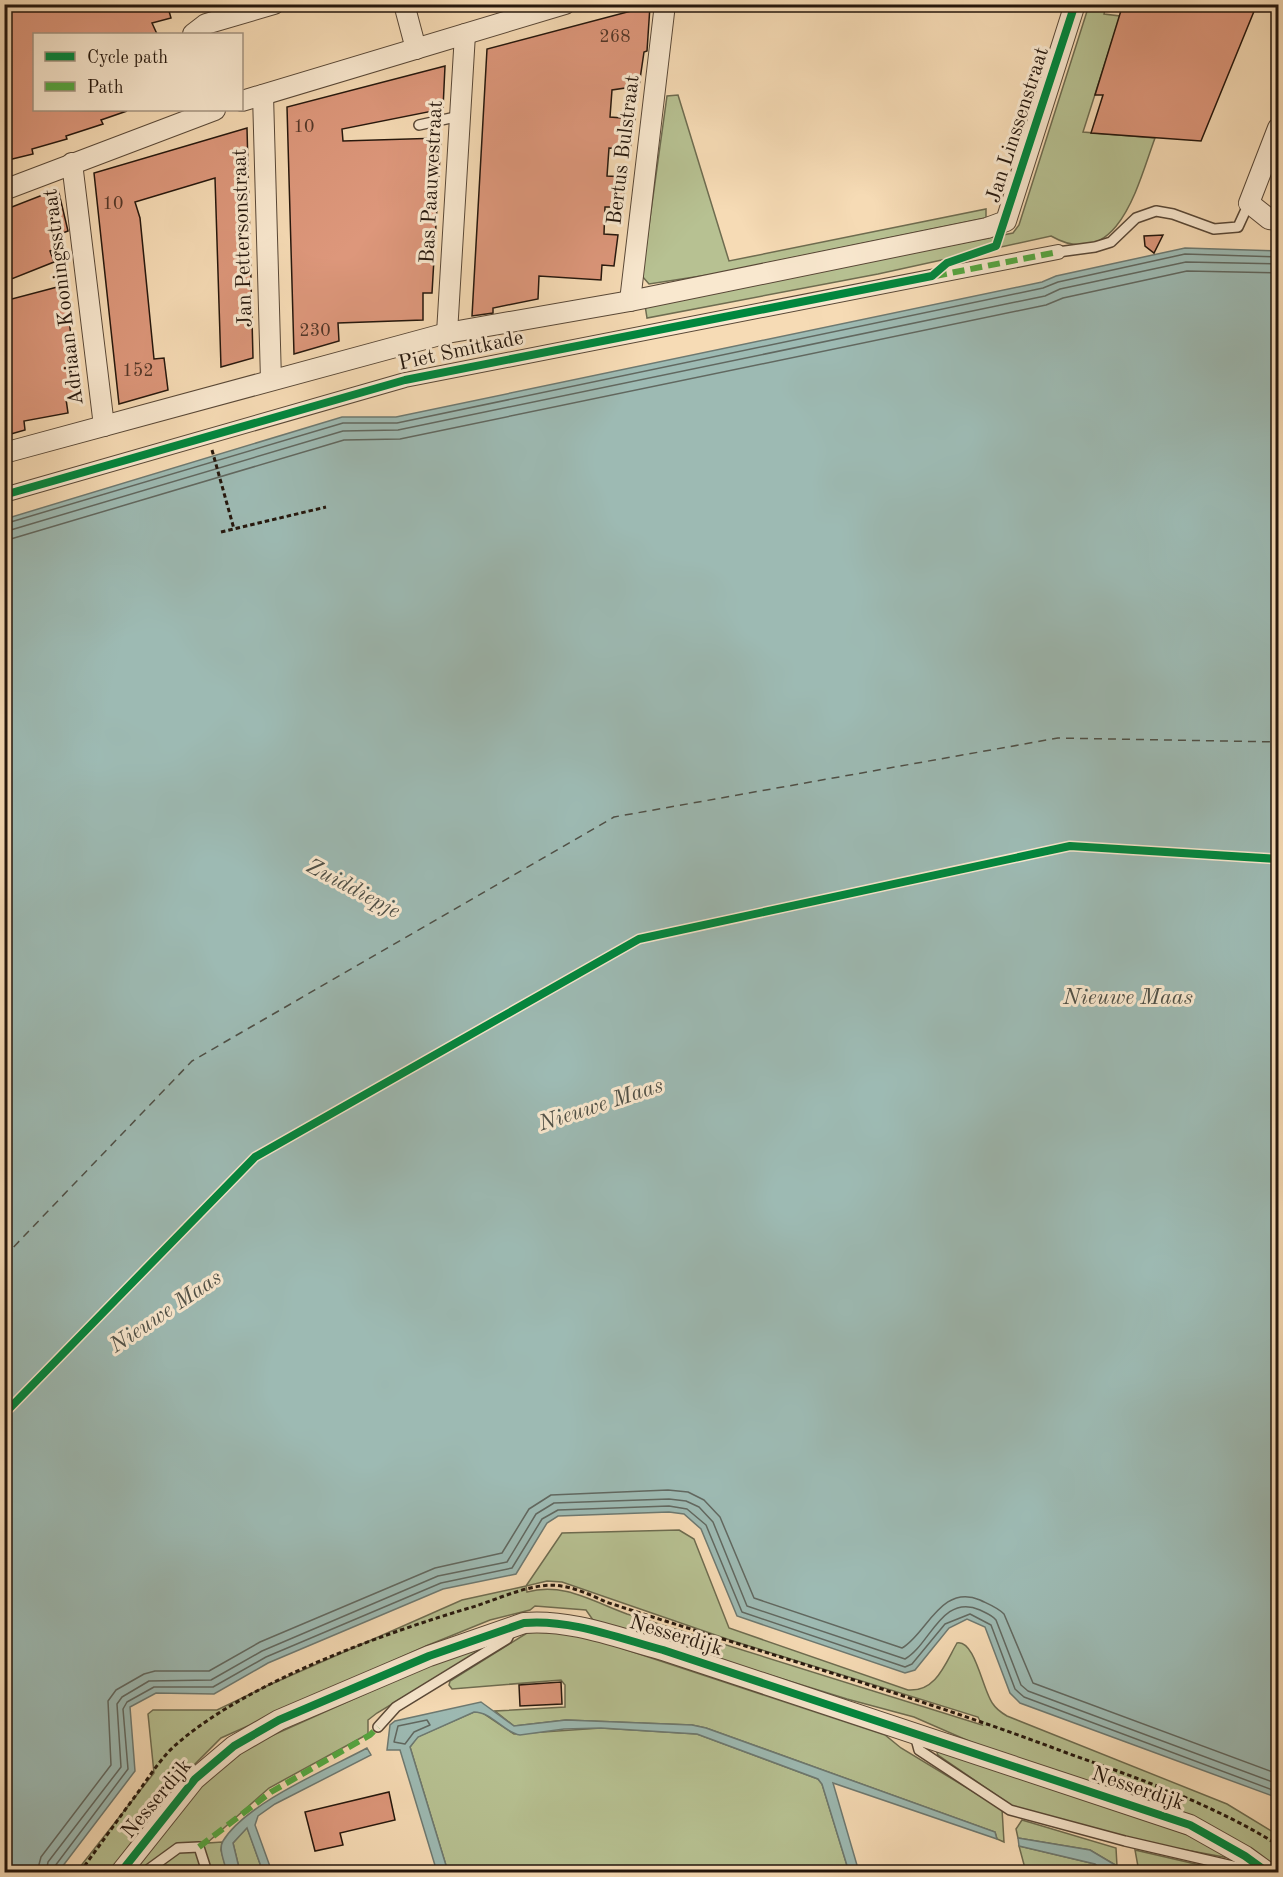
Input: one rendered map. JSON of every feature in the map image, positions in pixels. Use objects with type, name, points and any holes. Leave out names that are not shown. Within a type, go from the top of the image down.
[{"type":"street","points":[[194,33],[206,24],[273,4]]},
{"type":"street","points":[[404,4],[416,49]]},
{"type":"street","points":[[243,101],[565,4]]},
{"type":"street","name":"Bertus Bulstraat","points":[[630,301],[665,4]]},
{"type":"street","name":"Jan Linssenstraat","points":[[1006,222],[1075,4]]},
{"type":"street","name":"Bas Paauwestraat","points":[[447,333],[465,34]]},
{"type":"street","name":"Jan Pettersonstraat","points":[[263,95],[271,380]]},
{"type":"street","points":[[4,190],[208,111]]},
{"type":"street","points":[[1278,128],[1249,203],[1269,219],[1278,220]]},
{"type":"street","name":"Adriaan Kooningsstraat","points":[[72,163],[104,426]]},
{"type":"street","name":"Piet Smitkade","points":[[4,453],[447,333],[630,301],[1006,222]]},
{"type":"street","name":"Piet Smitkade","points":[[4,495],[405,380],[1058,252]]},
{"type":"street","name":"Nesserdijk","points":[[121,1872],[188,1786],[234,1746],[279,1720],[408,1665],[524,1623],[552,1623],[663,1650],[915,1732],[1190,1825],[1262,1869]]},
{"type":"lane","points":[[419,125],[460,116]]},
{"type":"lane","points":[[1058,252],[1095,247],[1111,242],[1136,218],[1156,211],[1214,229],[1238,227],[1249,203]]},
{"type":"lane","points":[[378,1727],[396,1707],[507,1639],[515,1626]]},
{"type":"lane","points":[[915,1732],[919,1750],[1010,1810],[1237,1867],[1262,1869]]},
{"type":"lane","points":[[145,1872],[178,1848],[199,1847],[207,1872]]},
{"type":"path","points":[[212,450],[234,529]]},
{"type":"path","points":[[221,532],[326,507]]},
{"type":"path","points":[[80,1872],[157,1766],[178,1742],[235,1704],[301,1671],[376,1640],[438,1617],[542,1585],[562,1586],[588,1594],[617,1606],[852,1679],[1019,1735],[1214,1808],[1278,1845]]},
{"type":"green space","points":[[1089,5],[1106,5],[1104,14],[1120,16],[1083,132],[1155,138],[1132,199],[1122,218],[1109,234],[1093,243],[1074,245],[1051,236],[878,274],[647,318],[645,305],[1013,233],[1019,225]]},
{"type":"green space","points":[[678,95],[729,261],[986,209],[986,218],[714,274],[649,284],[642,276],[667,96]]},
{"type":"green space","points":[[679,1530],[694,1539],[729,1628],[908,1690],[918,1689],[933,1682],[944,1668],[957,1643],[963,1644],[974,1657],[989,1698],[1001,1712],[1227,1804],[1278,1835],[1278,1872],[1268,1861],[994,1752],[914,1717],[847,1699],[593,1620],[586,1610],[535,1606],[530,1610],[490,1620],[426,1646],[221,1738],[172,1787],[110,1872],[76,1872],[154,1773],[148,1714],[153,1710],[217,1710],[462,1600],[526,1586],[562,1533]],"holes":[[[547,1581],[562,1582],[730,1640],[978,1717],[982,1725],[627,1614],[566,1591],[527,1592],[526,1586]]]},
{"type":"green space","points":[[527,1633],[571,1634],[609,1644],[885,1735],[901,1748],[1002,1809],[1004,1842],[997,1839],[995,1832],[706,1728],[692,1725],[566,1720],[514,1726],[495,1711],[565,1707],[565,1685],[561,1680],[452,1689],[449,1685],[450,1681]]},
{"type":"green space","points":[[490,1638],[493,1643],[368,1720],[368,1734],[269,1788],[207,1843],[222,1842],[221,1850],[227,1872],[134,1872],[198,1788],[251,1745]]},
{"type":"green space","points":[[474,1712],[481,1712],[514,1734],[601,1728],[697,1734],[818,1779],[822,1784],[849,1872],[448,1872],[410,1747],[417,1737]]},
{"type":"green space","points":[[936,1750],[1173,1829],[1200,1840],[1229,1858],[1132,1840],[1018,1810],[938,1755]]},
{"type":"green space","points":[[1022,1820],[1116,1848],[1117,1866],[1090,1850],[1018,1838],[1016,1829]]},
{"type":"green space","points":[[247,1827],[263,1872],[240,1872],[233,1843]]},
{"type":"green space","points":[[1019,1846],[1095,1864],[1104,1872],[1026,1872]]},
{"type":"green space","points":[[1135,1850],[1230,1872],[1139,1872]]},
{"type":"water","points":[[1185,248],[1278,251],[1278,1798],[1020,1703],[1010,1693],[985,1627],[967,1619],[949,1628],[915,1670],[905,1673],[737,1616],[701,1529],[684,1514],[669,1512],[558,1516],[547,1523],[516,1574],[443,1589],[268,1663],[214,1694],[156,1693],[130,1707],[135,1771],[59,1871],[5,1872],[5,519],[342,417],[396,417],[1042,282],[1056,276]]},
{"type":"water","points":[[481,1702],[514,1726],[566,1720],[692,1725],[706,1728],[995,1832],[997,1839],[833,1783],[859,1872],[849,1872],[822,1784],[818,1779],[697,1734],[601,1728],[564,1729],[520,1735],[486,1715],[474,1712],[418,1737],[410,1747],[448,1872],[437,1872],[400,1750],[387,1750],[390,1725],[395,1721]]},
{"type":"water","points":[[367,1748],[371,1755],[275,1804],[258,1816],[255,1825],[272,1872],[263,1872],[247,1828],[233,1843],[240,1872],[227,1872],[222,1844],[234,1827],[268,1800]]},
{"type":"water","points":[[1018,1838],[1090,1850],[1117,1866],[1118,1872],[1104,1872],[1095,1864],[1019,1846]]},
{"type":"building","points":[[4,4],[167,4],[171,18],[152,23],[157,33],[33,33],[33,111],[127,111],[101,120],[103,124],[66,136],[67,139],[32,149],[33,154],[4,161]]},
{"type":"building","points":[[1123,4],[1257,4],[1201,141],[1091,133],[1103,95],[1095,95]]},
{"type":"building","points":[[650,6],[647,51],[644,52],[639,86],[612,90],[610,117],[635,119],[630,149],[609,148],[607,176],[626,177],[622,207],[605,207],[604,234],[618,235],[614,266],[602,265],[601,280],[539,276],[538,299],[493,308],[493,313],[472,316],[487,49]]},
{"type":"building","points":[[445,66],[443,109],[342,129],[343,141],[441,138],[432,293],[423,293],[423,320],[338,323],[339,341],[294,354],[287,107]]},
{"type":"building","points":[[247,128],[253,358],[221,367],[215,178],[135,202],[140,218],[154,359],[164,358],[168,390],[119,404],[94,173]]},
{"type":"building","points":[[58,189],[68,231],[60,234],[61,247],[50,251],[54,262],[4,282],[4,210]]},
{"type":"building","points":[[1163,235],[1154,253],[1145,246],[1144,236]]},
{"type":"building","points":[[65,285],[78,396],[66,399],[68,413],[24,421],[25,430],[4,436],[4,301]]},
{"type":"building","points":[[561,1682],[562,1704],[520,1706],[519,1685]]},
{"type":"building","points":[[389,1792],[395,1820],[340,1833],[343,1845],[315,1851],[305,1812]]},
{"type":"ferry route","points":[[4,1257],[192,1061],[614,817],[1058,738],[1278,742]]},
{"type":"ferry route","points":[[4,1414],[255,1157],[639,939],[1070,846],[1278,859]]},
{"type":"marked path","points":[[935,276],[1058,252]]},
{"type":"marked path","points":[[199,1847],[271,1792],[370,1735],[378,1727]]},
{"type":"cycle path","points":[[4,495],[405,380],[932,276],[947,263],[996,246],[1075,4]]},
{"type":"cycle path","points":[[4,1414],[255,1157],[639,939],[1070,846],[1278,859]]},
{"type":"cycle path","points":[[121,1872],[195,1779],[234,1746],[279,1720],[429,1656],[524,1623],[559,1624],[594,1630],[663,1650],[1190,1825],[1245,1856],[1267,1872]]},
{"type":"water label","name":"Zuiddiepje","points":[[353,889]]},
{"type":"water label","name":"Nieuwe Maas","points":[[1128,998]]},
{"type":"water label","name":"Nieuwe Maas","points":[[601,1105]]},
{"type":"water label","name":"Nieuwe Maas","points":[[166,1312]]}]
